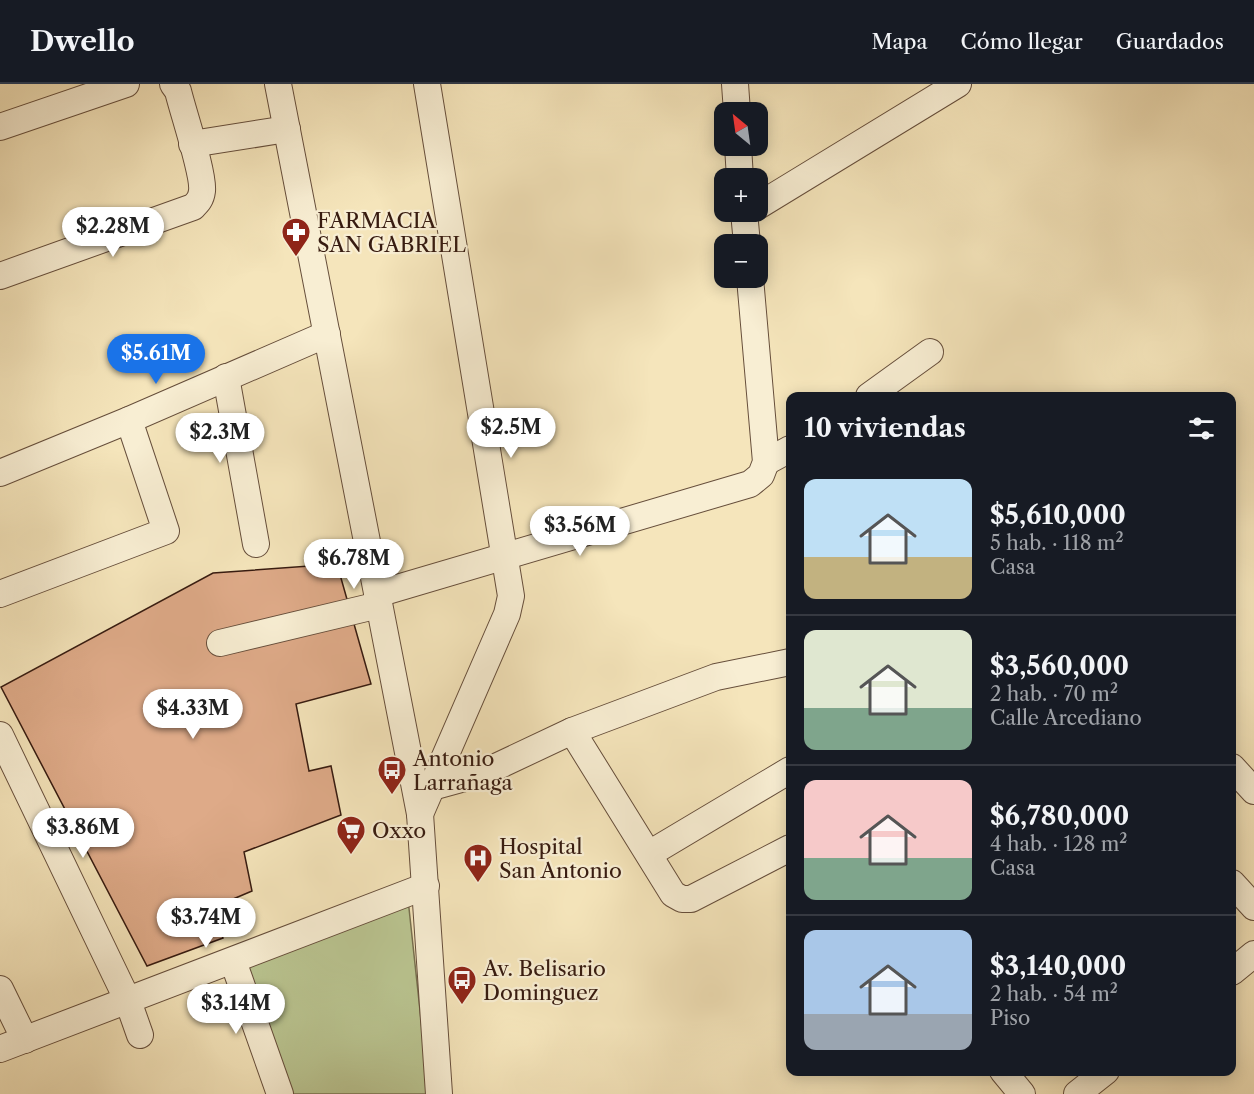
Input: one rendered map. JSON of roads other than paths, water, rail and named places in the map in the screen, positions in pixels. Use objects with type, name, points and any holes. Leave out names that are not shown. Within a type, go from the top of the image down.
[{"type":"street","points":[[0,127],[126,84]]},
{"type":"street","points":[[0,276],[193,207],[200,200],[203,188],[178,91],[173,84]]},
{"type":"street","points":[[280,84],[420,814],[439,1094]]},
{"type":"street","points":[[420,814],[507,614],[511,596],[427,84]]},
{"type":"street","points":[[735,84],[736,102]]},
{"type":"street","points":[[768,199],[958,84]]},
{"type":"street","points":[[192,144],[287,129]]},
{"type":"street","points":[[220,643],[378,599],[506,556],[750,484],[761,476],[766,462],[751,288]]},
{"type":"street","points":[[0,473],[327,334]]},
{"type":"street","points":[[875,392],[930,352]]},
{"type":"street","points":[[226,377],[256,544]]},
{"type":"street","points":[[0,594],[165,531],[129,420]]},
{"type":"street","points":[[766,462],[786,451]]},
{"type":"street","points":[[432,786],[483,773],[572,730],[716,677],[786,663]]},
{"type":"street","points":[[572,730],[673,894],[682,899],[692,899],[786,850]]},
{"type":"street","points":[[0,735],[128,1001],[140,1035]]},
{"type":"street","points":[[1236,771],[1254,791]]},
{"type":"street","points":[[649,854],[786,772]]},
{"type":"street","points":[[0,1049],[233,962],[426,886]]},
{"type":"street","points":[[1236,887],[1254,907]]},
{"type":"street","points":[[1236,969],[1254,954]]},
{"type":"street","points":[[233,962],[280,1094]]},
{"type":"street","points":[[0,989],[25,1040]]},
{"type":"street","points":[[1007,1076],[1022,1094]]},
{"type":"street","points":[[1077,1094],[1100,1076]]},
{"type":"place","name":"FARMACIA SAN GABRIEL","points":[[296,258]]},
{"type":"place","name":"Antonio Larrañaga","points":[[392,796]]},
{"type":"place","name":"Oxxo","points":[[351,856]]},
{"type":"place","name":"Hospital San Antonio","points":[[478,884]]},
{"type":"place","name":"Av. Belisario Dominguez","points":[[462,1006]]}]
